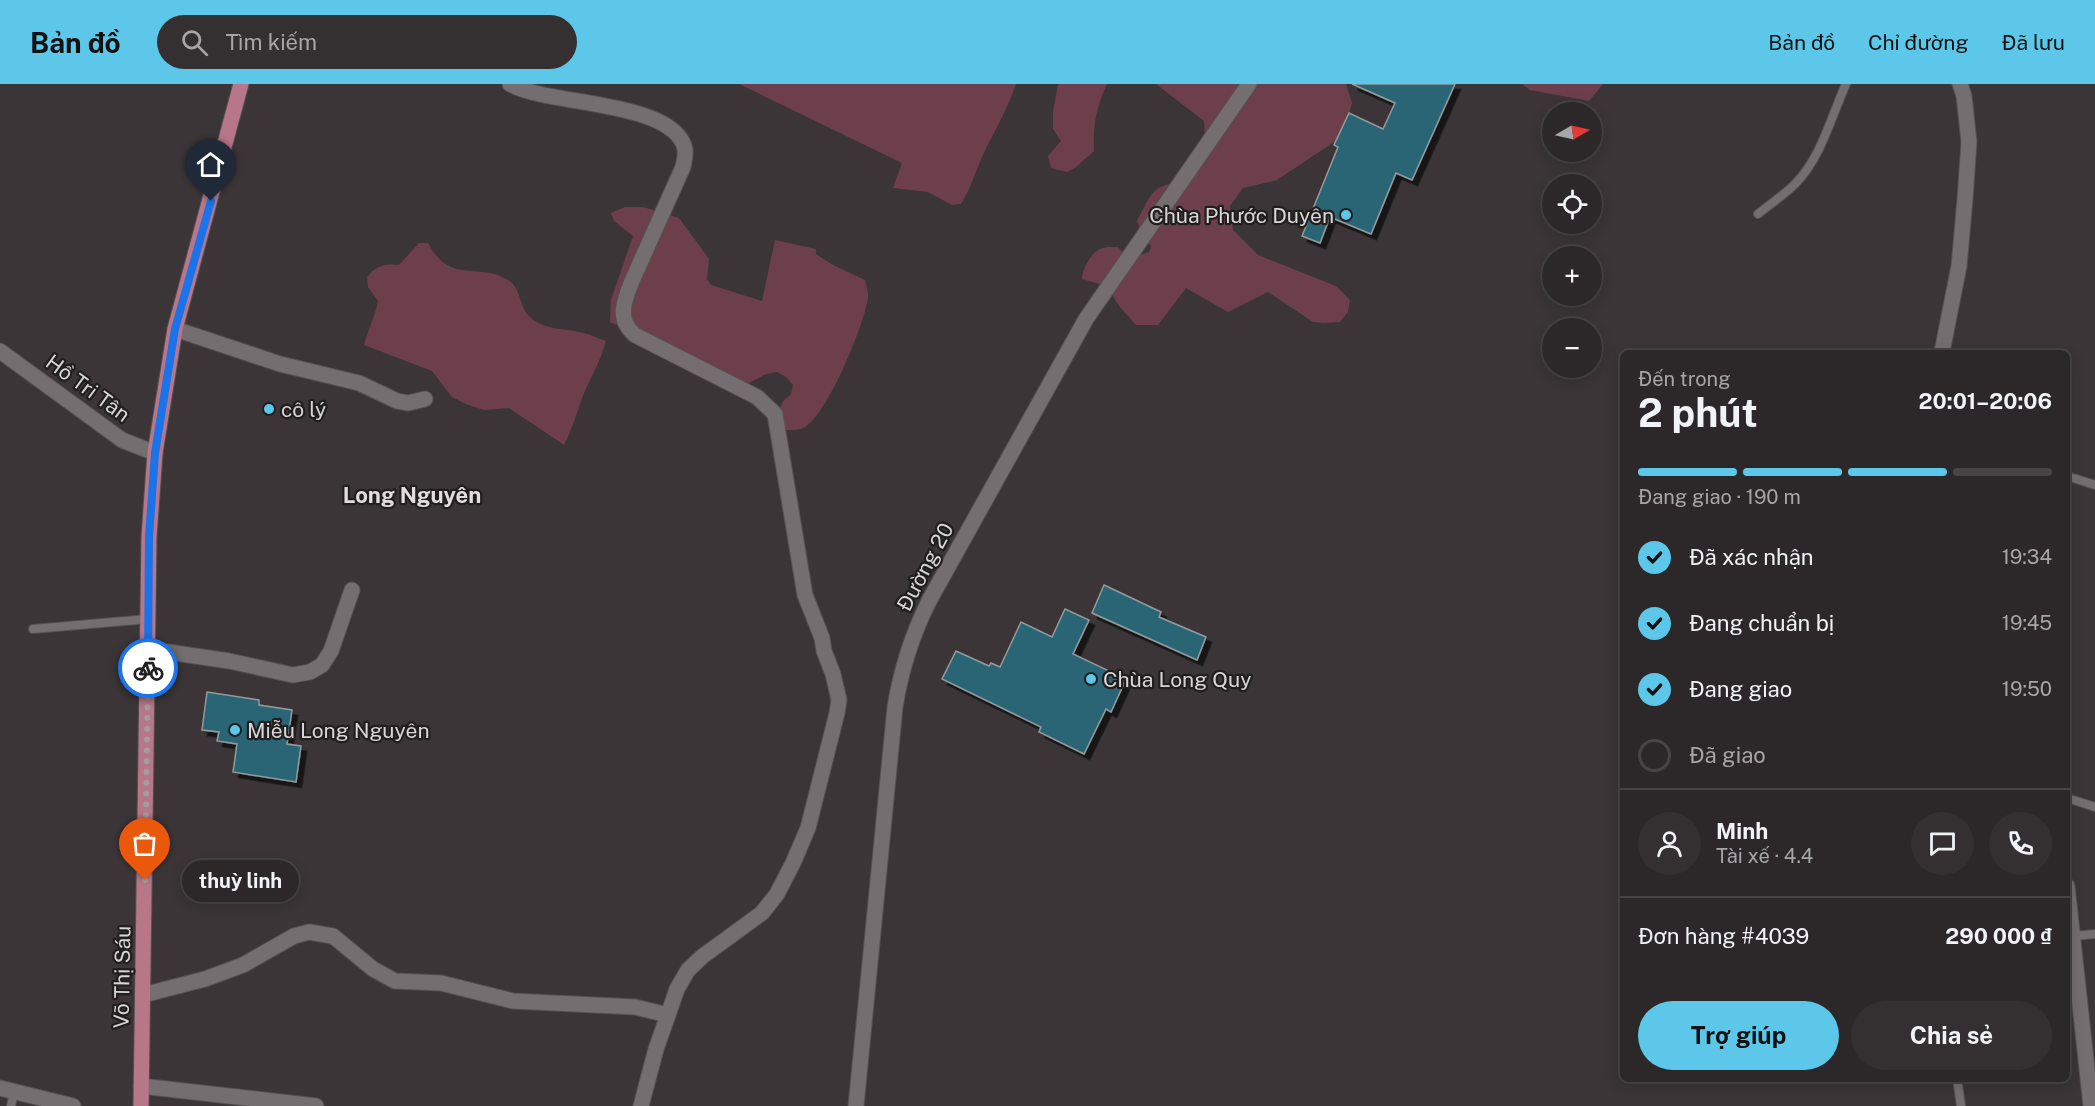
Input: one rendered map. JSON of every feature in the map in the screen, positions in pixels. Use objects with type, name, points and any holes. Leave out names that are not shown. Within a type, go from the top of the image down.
[{"type":"main road","name":"Võ Thị Sáu","points":[[141,1106],[149,537],[155,453],[175,329],[241,84]]},
{"type":"street","points":[[510,84],[527,92],[628,109],[655,120],[679,136],[686,150],[683,167],[632,281],[626,297],[623,317],[628,329],[635,335],[757,397],[775,414],[805,595],[822,638],[840,700],[808,828],[793,863],[777,894],[762,913],[703,956],[688,970],[677,989],[668,1015],[641,1106]]},
{"type":"street","name":"Đường 20","points":[[856,1106],[895,707],[911,640],[929,601],[1086,319],[1249,84]]},
{"type":"street","points":[[1942,350],[1959,266],[1969,142],[1964,96],[1960,84]]},
{"type":"street","points":[[175,329],[280,364],[359,383],[397,401],[408,403],[425,399]]},
{"type":"street","name":"Hồ Tri Tân","points":[[0,351],[122,440],[155,453]]},
{"type":"street","points":[[148,649],[229,661],[293,675],[310,672],[322,665],[331,651],[352,590]]},
{"type":"street","points":[[2070,911],[2091,1106]]},
{"type":"street","points":[[143,995],[205,979],[243,965],[294,936],[309,932],[333,936],[373,969],[395,981],[441,983],[513,1001],[635,1007],[668,1015]]},
{"type":"street","points":[[141,1086],[316,1106]]},
{"type":"street","points":[[8,1095],[74,1106]]},
{"type":"lane","points":[[1758,214],[1795,183],[1808,167],[1818,150],[1846,84]]},
{"type":"lane","points":[[2070,477],[2095,485]]},
{"type":"lane","points":[[33,629],[148,619]]},
{"type":"lane","points":[[2070,799],[2095,807]]},
{"type":"lane","points":[[2073,936],[2095,934]]},
{"type":"lane","points":[[1958,1082],[1961,1106]]},
{"type":"shaded area","points":[[739,84],[1016,84],[964,199],[961,204],[952,205],[928,192],[893,188],[902,163]]},
{"type":"shaded area","points":[[1058,84],[1107,84],[1096,117],[1094,151],[1067,172],[1051,168],[1048,156],[1061,141],[1053,129],[1053,112]]},
{"type":"shaded area","points":[[1156,84],[1346,84],[1352,103],[1343,136],[1277,180],[1243,188],[1230,206],[1233,230],[1258,255],[1336,286],[1350,300],[1348,312],[1340,322],[1313,322],[1268,292],[1228,312],[1186,288],[1158,325],[1136,325],[1106,286],[1082,279],[1087,263],[1100,249],[1118,247],[1125,255],[1140,255],[1149,252],[1151,246],[1143,236],[1137,221],[1153,192],[1165,185],[1184,182],[1205,141],[1204,121]]},
{"type":"shaded area","points":[[1522,84],[1603,84],[1589,101],[1530,90]]},
{"type":"shaded area","points":[[625,207],[643,207],[679,218],[709,259],[707,279],[711,285],[762,301],[775,240],[816,249],[816,254],[833,265],[865,280],[868,298],[860,328],[833,389],[813,420],[801,429],[780,429],[780,409],[791,394],[793,385],[777,372],[766,374],[747,384],[610,322],[611,300],[633,236],[614,221],[611,213]]},
{"type":"shaded area","points":[[419,243],[428,243],[437,256],[455,269],[486,272],[508,280],[518,292],[528,315],[540,324],[584,333],[606,341],[564,445],[509,408],[484,410],[466,404],[452,397],[432,371],[364,345],[378,301],[368,287],[367,277],[381,266],[399,265]]},
{"type":"building","points":[[1352,84],[1455,84],[1412,180],[1396,173],[1371,234],[1330,217],[1320,243],[1302,236],[1338,147],[1334,145],[1349,113],[1383,129],[1395,103]]},
{"type":"building","points":[[1104,585],[1161,612],[1159,617],[1206,637],[1197,660],[1092,613]]},
{"type":"building","points":[[1065,609],[1089,620],[1073,654],[1126,679],[1111,712],[1106,709],[1084,754],[1039,732],[1041,727],[942,679],[956,651],[989,666],[991,663],[1000,667],[1021,622],[1052,637]]},
{"type":"building","points":[[207,692],[259,700],[259,705],[292,710],[287,744],[301,746],[296,782],[233,772],[237,744],[217,741],[219,732],[202,730]]},
{"type":"way so far","points":[[145,880],[148,668]]},
{"type":"place","name":"Chùa Phước Duyên","points":[[1346,215]]},
{"type":"place","name":"cô lý","points":[[269,409]]},
{"type":"place","name":"Chùa Long Quy","points":[[1091,679]]},
{"type":"place","name":"Miễu Long Nguyên","points":[[235,730]]},
{"type":"place","name":"thuỳ linh","points":[[145,880]]},
{"type":"district","name":"Long Nguyên","points":[[412,495]]},
{"type":"route","points":[[148,668],[149,537],[155,453],[175,329],[211,201]]}]
